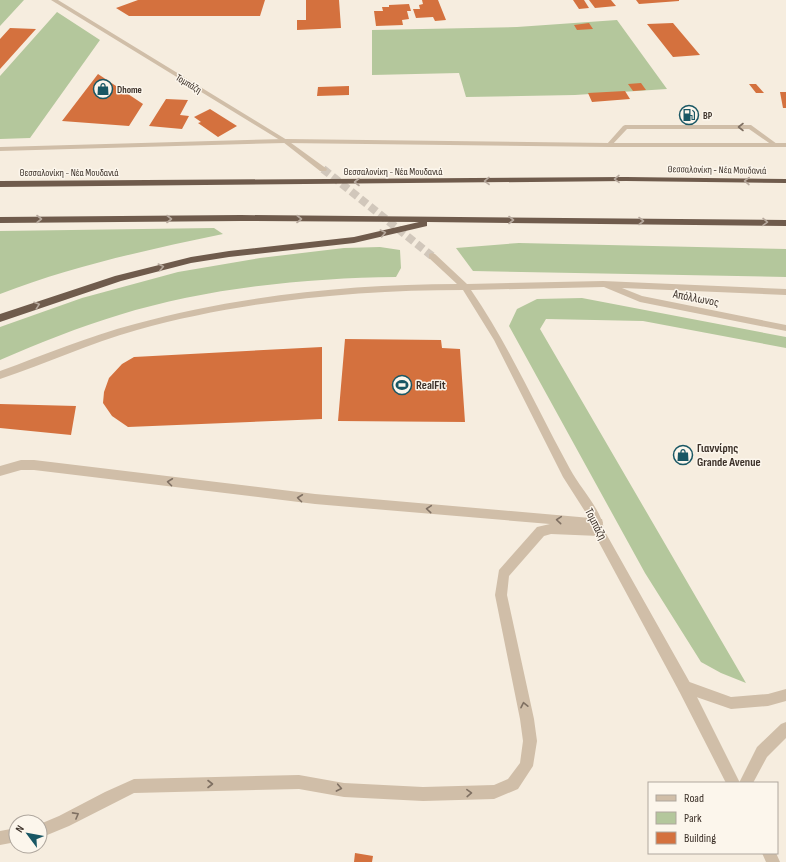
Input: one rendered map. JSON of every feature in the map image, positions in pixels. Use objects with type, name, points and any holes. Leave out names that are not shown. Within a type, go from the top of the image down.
[{"type":"highway","name":"Θεσσαλονίκη - Νέα Μουδανιά","points":[[0,184],[626,179],[786,181]]},
{"type":"highway","points":[[0,220],[241,218],[786,223]]},
{"type":"highway","points":[[0,318],[140,272],[191,260],[241,251],[345,241],[444,220]]},
{"type":"street","name":"Τομπάζη","points":[[54,0],[285,141],[322,169]]},
{"type":"street","points":[[609,145],[626,127],[751,127],[774,144]]},
{"type":"street","points":[[0,149],[285,141],[609,145],[786,144]]},
{"type":"street","name":"Τομπάζη","points":[[432,256],[465,287],[498,339],[567,474],[598,527],[684,686],[732,782]]},
{"type":"street","points":[[0,376],[65,351],[135,327],[209,310],[291,297],[338,292],[417,287],[603,284],[786,292]]},
{"type":"street","name":"Απόλλωνος","points":[[603,284],[621,293],[640,299],[786,328]]},
{"type":"street","points":[[0,470],[21,465],[34,465],[315,499],[598,527]]},
{"type":"street","points":[[48,828],[56,826],[120,791],[134,786],[300,782],[344,790],[423,794],[494,792],[513,784],[526,766],[530,741],[527,719],[501,595],[503,574],[541,531],[551,529],[598,527]]},
{"type":"street","points":[[684,686],[731,703],[768,700],[786,695]]},
{"type":"street","points":[[747,782],[762,752],[786,729]]},
{"type":"green space","points":[[0,0],[24,0],[0,26]]},
{"type":"green space","points":[[57,12],[100,40],[30,138],[0,139],[0,76]]},
{"type":"green space","points":[[617,20],[667,89],[575,95],[466,97],[459,73],[372,75],[372,30],[517,27]]},
{"type":"green space","points":[[214,228],[223,234],[82,267],[0,294],[0,231]]},
{"type":"green space","points":[[519,243],[786,249],[786,277],[473,271],[456,248]]},
{"type":"green space","points":[[380,247],[400,250],[401,268],[396,277],[292,282],[221,291],[186,298],[104,320],[29,347],[0,360],[0,327],[82,298],[178,272],[260,258],[344,248]]},
{"type":"green space","points":[[582,298],[786,337],[786,348],[643,321],[546,319],[540,329],[746,683],[721,673],[701,662],[645,573],[509,326],[517,309],[537,299]]},
{"type":"building","points":[[138,0],[265,0],[260,16],[129,16],[116,8]]},
{"type":"building","points":[[306,0],[339,0],[341,28],[297,30],[297,20],[306,20]]},
{"type":"building","points":[[422,0],[438,0],[446,20],[435,21],[433,17],[416,18],[413,9],[420,9],[419,5],[423,4]]},
{"type":"building","points":[[573,0],[584,0],[589,8],[579,9]]},
{"type":"building","points":[[589,0],[611,0],[616,6],[595,8]]},
{"type":"building","points":[[636,0],[679,0],[679,1],[639,4]]},
{"type":"building","points":[[409,4],[411,11],[407,11],[409,19],[402,20],[403,25],[376,26],[374,11],[383,11],[382,7],[389,7],[389,5]]},
{"type":"building","points":[[589,23],[593,29],[577,30],[574,25]]},
{"type":"building","points":[[673,23],[700,55],[673,57],[647,24]]},
{"type":"building","points":[[10,28],[36,29],[0,69],[0,39]]},
{"type":"building","name":"Dhome","points":[[98,74],[143,104],[129,126],[62,121]]},
{"type":"building","points":[[641,83],[646,90],[633,91],[628,84]]},
{"type":"building","points":[[749,84],[756,84],[764,93],[756,93]]},
{"type":"building","points":[[349,86],[349,95],[317,96],[318,87]]},
{"type":"building","points":[[625,91],[630,99],[592,102],[588,93]]},
{"type":"building","points":[[780,92],[786,92],[786,108],[783,108]]},
{"type":"building","points":[[166,99],[188,100],[180,115],[189,116],[182,129],[149,126]]},
{"type":"building","points":[[210,109],[237,126],[218,137],[198,123],[201,122],[194,117]]},
{"type":"building","name":"RealFit","points":[[345,339],[441,340],[442,348],[460,349],[465,422],[338,421]]},
{"type":"building","points":[[322,347],[322,419],[128,427],[112,416],[103,403],[104,392],[109,378],[122,364],[134,357]]},
{"type":"building","points":[[0,404],[76,406],[71,435],[0,428]]},
{"type":"building","points":[[355,853],[373,856],[372,862],[354,862]]},
{"type":"tunnel","points":[[323,169],[432,256]]},
{"type":"place","name":"Dhome","points":[[103,89]]},
{"type":"place","name":"BP","points":[[689,115]]},
{"type":"place","name":"RealFit","points":[[402,385]]},
{"type":"place","name":"Γιαννίρης Grande Avenue","points":[[683,455]]}]
